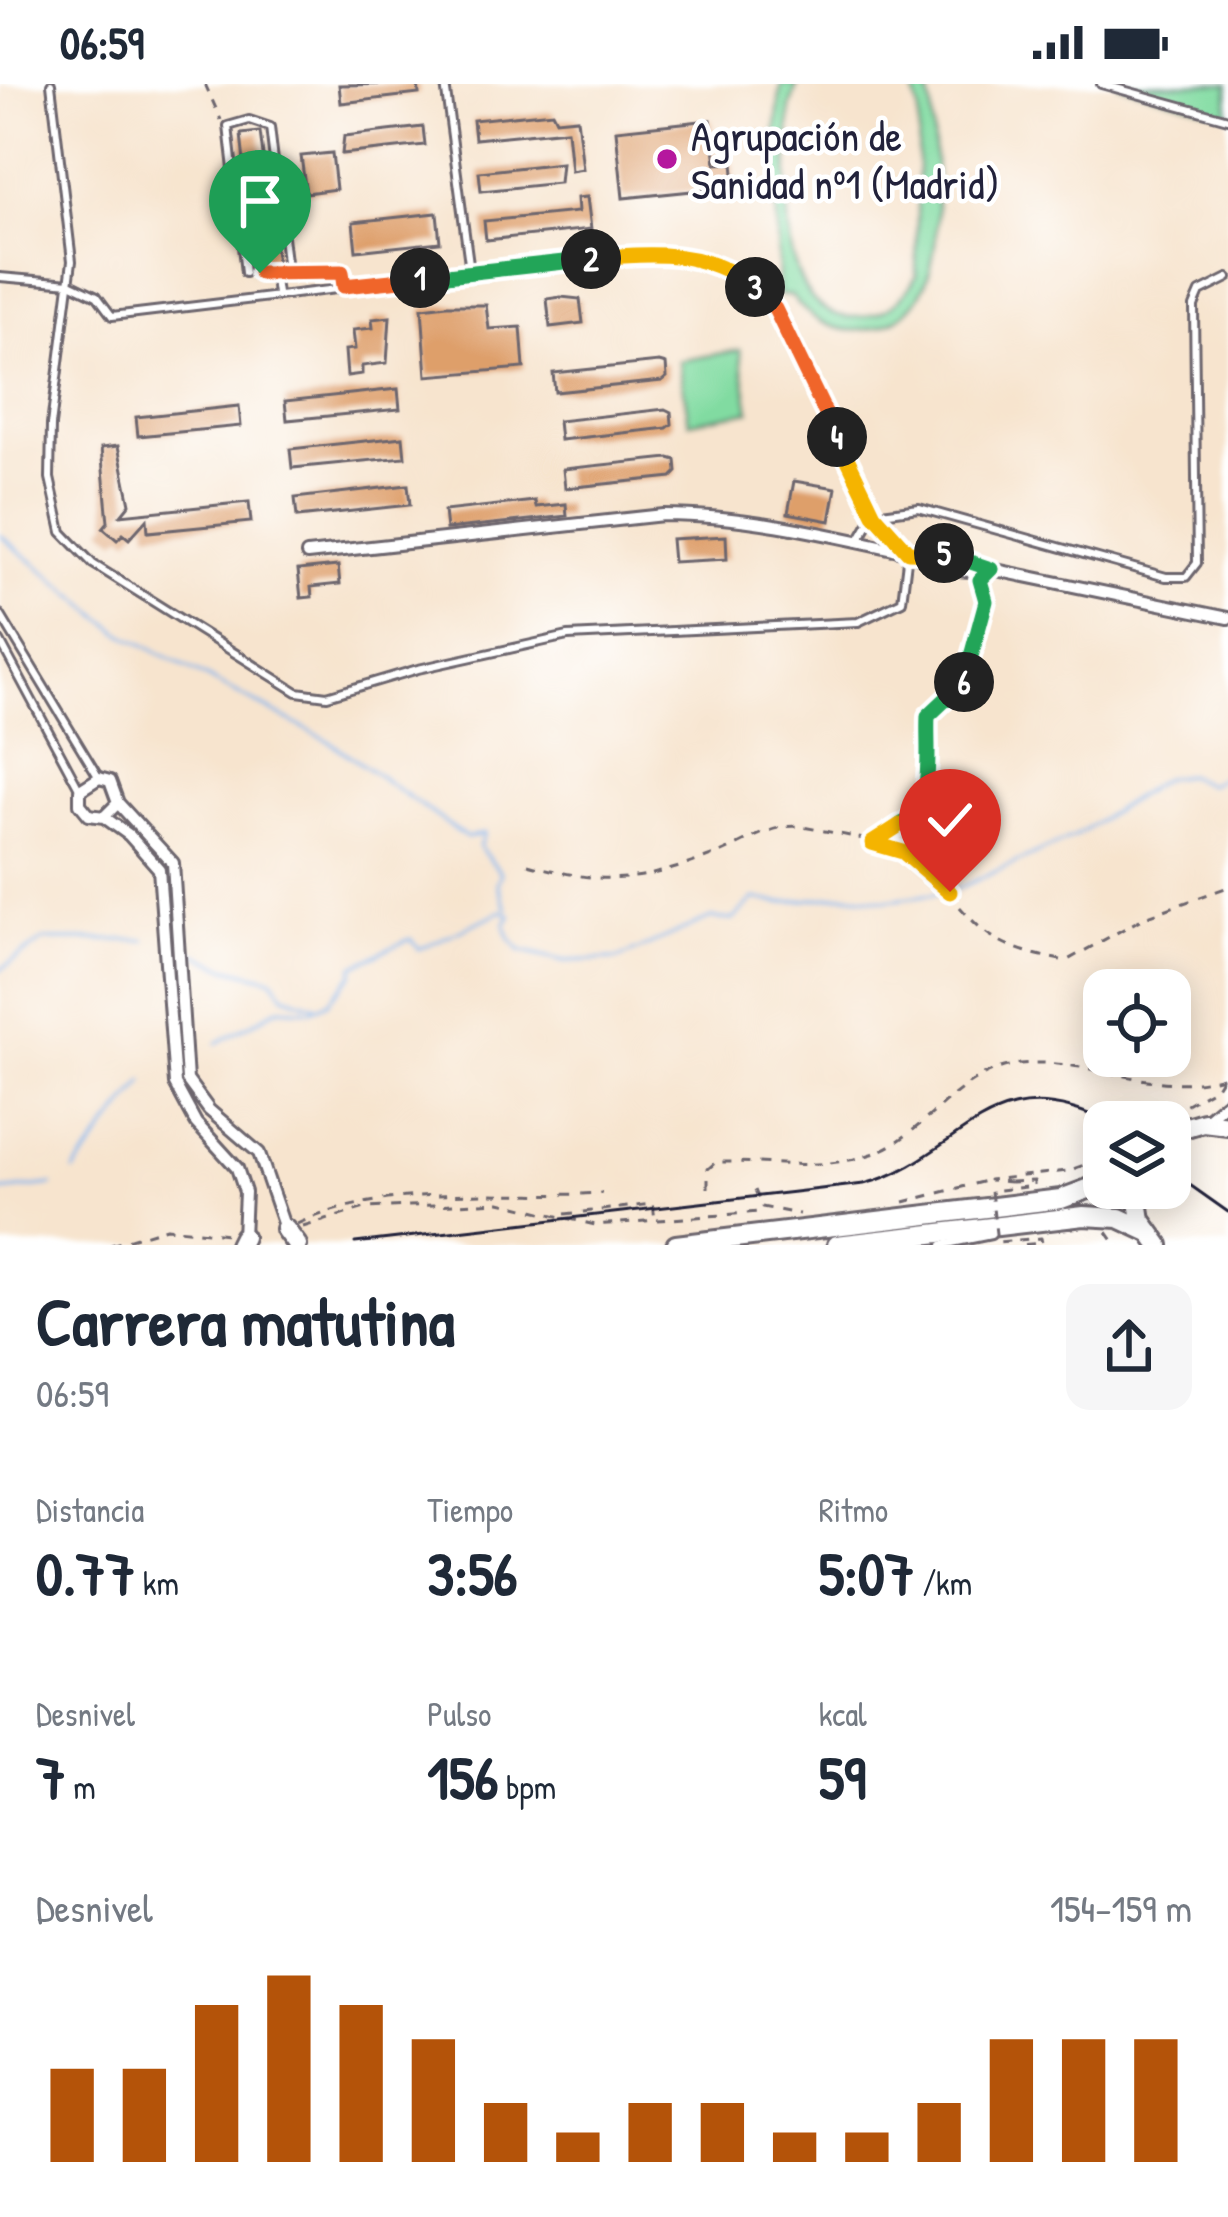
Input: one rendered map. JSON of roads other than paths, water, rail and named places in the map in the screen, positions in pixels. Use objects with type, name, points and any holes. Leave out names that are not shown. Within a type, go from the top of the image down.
[{"type":"highway","points":[[1191,1126],[1228,1125]]},
{"type":"highway","points":[[1003,1216],[1083,1191]]},
{"type":"highway","points":[[1143,1209],[1153,1238]]},
{"type":"highway","points":[[676,1245],[1003,1216],[1105,1215],[1153,1238]]},
{"type":"highway","points":[[837,1245],[902,1226]]},
{"type":"street","points":[[307,554],[663,514],[720,514],[908,552],[950,571],[991,569],[1228,618]]},
{"type":"street","points":[[241,1241],[245,1192],[237,1168],[196,1123],[175,1084],[159,869],[129,835],[104,817],[89,815],[80,805],[80,790],[98,778],[110,781],[118,803],[173,863],[187,1080],[209,1110],[259,1154],[290,1236]]},
{"type":"street","points":[[104,817],[118,803]]},
{"type":"street","points":[[159,869],[173,863]]},
{"type":"street","points":[[1203,1122],[1228,1101]]},
{"type":"lane","points":[[0,277],[70,284],[97,296],[112,316],[629,254],[680,254],[722,264],[775,309],[874,514],[908,552],[902,601],[875,619],[568,636],[418,669],[327,696],[298,692],[93,564],[62,532],[50,478],[51,424],[70,284],[69,234],[51,84]]},
{"type":"lane","points":[[445,84],[470,272]]},
{"type":"lane","points":[[1101,84],[1228,119]]},
{"type":"lane","points":[[245,273],[228,126],[249,120],[269,127],[287,270]]},
{"type":"lane","points":[[274,272],[277,294]]},
{"type":"lane","points":[[260,273],[342,272],[344,286]]},
{"type":"lane","points":[[874,514],[919,508],[1166,577],[1186,577],[1197,563],[1194,306],[1200,292],[1228,278]]},
{"type":"lane","points":[[859,541],[874,514]]},
{"type":"lane","points":[[0,614],[98,778]]},
{"type":"lane","points":[[0,641],[80,790]]},
{"type":"lane","points":[[942,1245],[976,1240],[1003,1216]]},
{"type":"waterway","points":[[0,535],[119,632],[329,741],[467,838],[484,833],[479,847],[501,873],[497,883],[507,909]]},
{"type":"waterway","points":[[509,937],[520,950],[565,961],[617,959],[711,918],[733,920],[754,899],[780,903],[846,895],[887,900],[950,892],[1075,836],[1164,778],[1187,775],[1208,785],[1228,774]]},
{"type":"waterway","points":[[217,1043],[279,1008],[312,1010],[328,1002],[353,974],[354,966],[411,939],[419,949],[502,911],[511,915],[505,925],[508,934]]},
{"type":"waterway","points":[[0,970],[44,940],[146,940]]},
{"type":"waterway","points":[[188,950],[224,967],[273,979],[284,995],[317,1006]]},
{"type":"waterway","points":[[74,1171],[144,1081]]},
{"type":"waterway","points":[[0,1191],[52,1185]]},
{"type":"tram line","points":[[355,1243],[864,1184],[897,1172],[1003,1109],[1032,1103],[1083,1113]]},
{"type":"tram line","points":[[1191,1186],[1228,1212]]},
{"type":"place","name":"Agrupación de Sanidad nº1 (Madrid)","points":[[667,159]]}]
